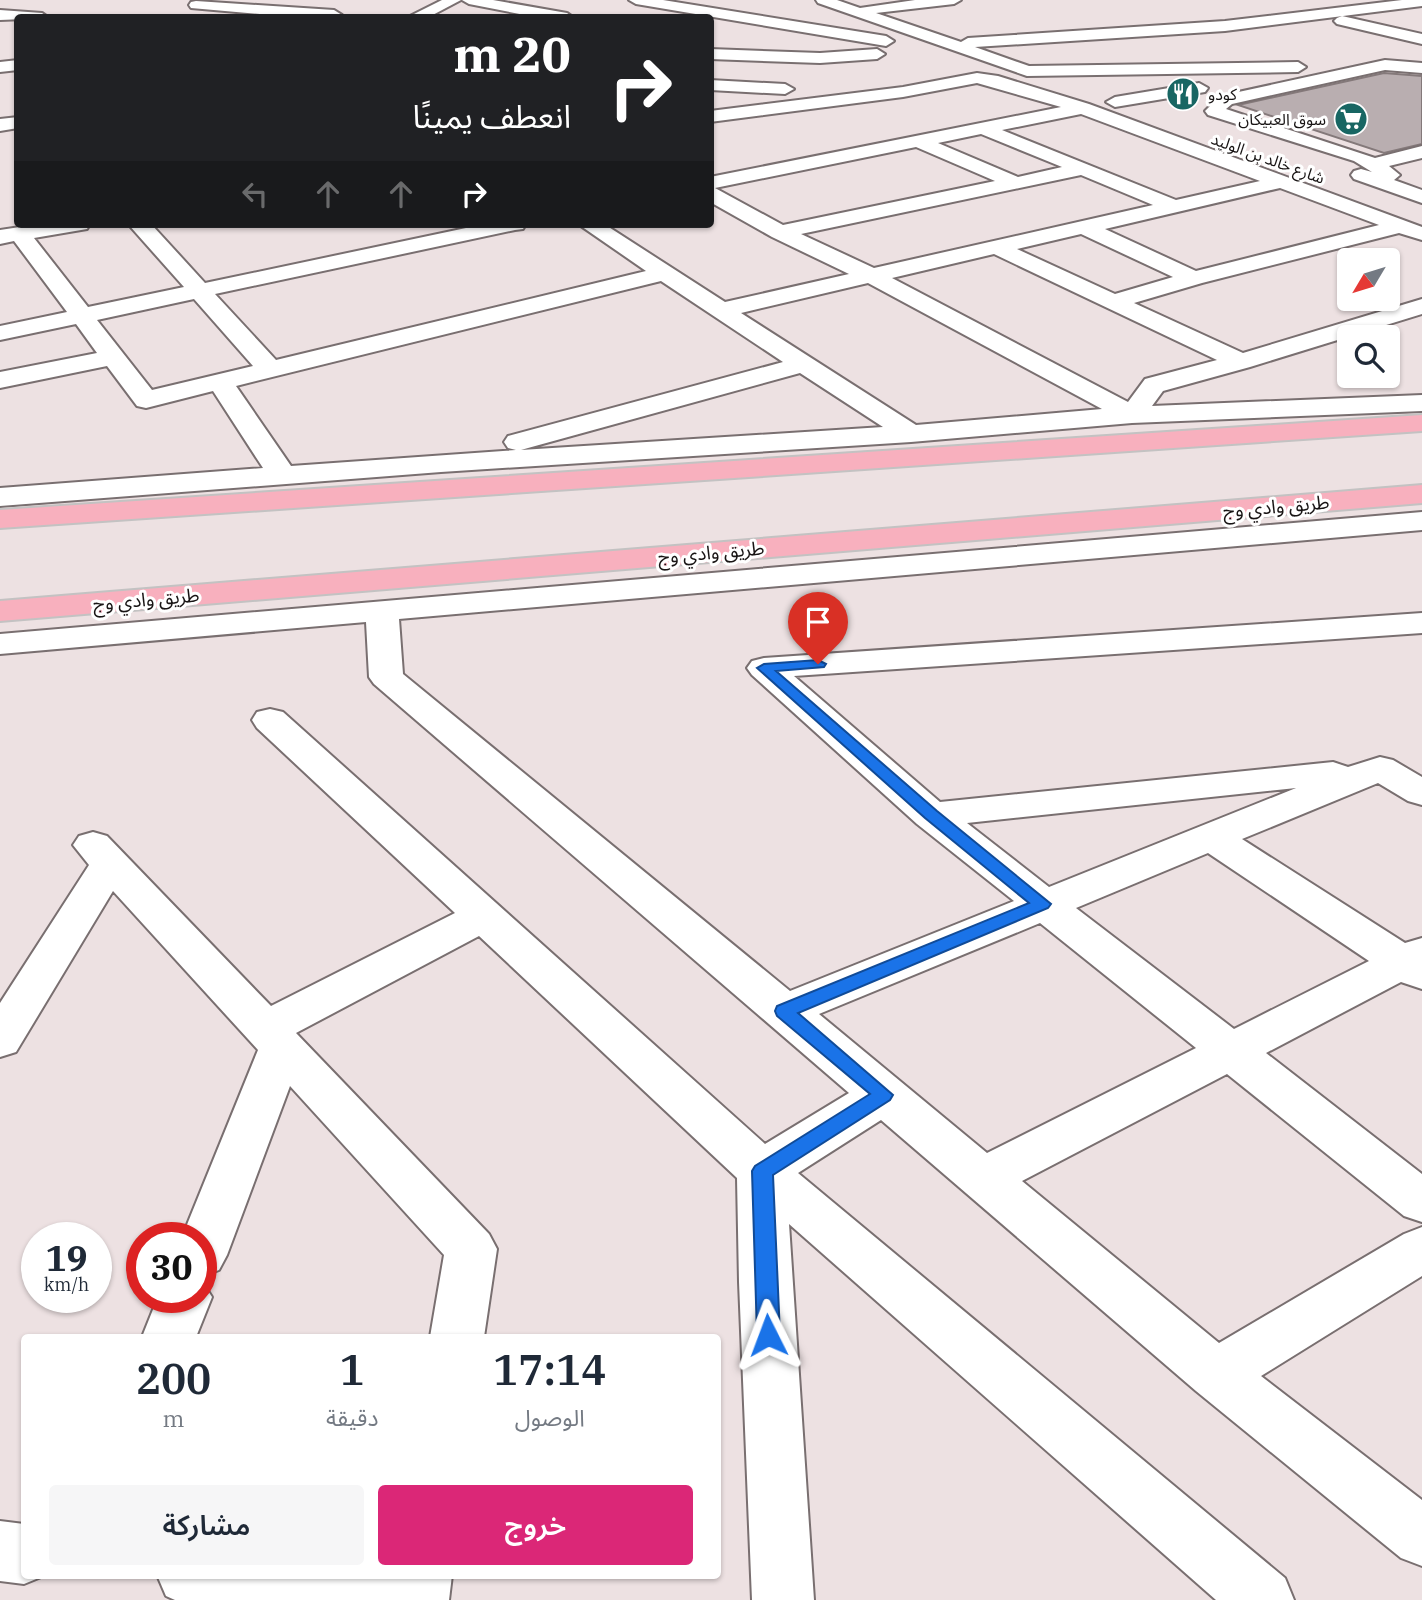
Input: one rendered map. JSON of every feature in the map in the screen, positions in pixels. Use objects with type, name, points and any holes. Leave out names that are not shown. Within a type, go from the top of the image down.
[{"type":"main road","points":[[0,519],[1422,423]]},
{"type":"main road","points":[[0,543],[246,525],[539,484]]},
{"type":"main road","name":"طريق وادي وج","points":[[0,611],[1422,494]]},
{"type":"main road","points":[[0,587],[286,561],[556,565]]},
{"type":"street","points":[[264,10],[285,0]]},
{"type":"street","points":[[422,14],[454,0]]},
{"type":"street","points":[[470,0],[545,14]]},
{"type":"street","points":[[636,0],[948,47],[977,69],[903,92]]},
{"type":"street","points":[[823,0],[899,25],[948,47],[1027,71],[1280,182],[1411,230]]},
{"type":"street","points":[[861,12],[889,6],[954,0]]},
{"type":"street","points":[[714,54],[820,58],[908,52],[1226,26],[1422,2]]},
{"type":"street","points":[[178,13],[202,3],[309,14]]},
{"type":"street","points":[[335,14],[352,5]]},
{"type":"street","points":[[725,14],[768,6]]},
{"type":"street","points":[[665,14],[684,7]]},
{"type":"street","points":[[772,22],[843,7]]},
{"type":"street","points":[[1316,15],[1422,40]]},
{"type":"street","points":[[1226,26],[1264,38]]},
{"type":"street","points":[[714,42],[820,58]]},
{"type":"street","points":[[1027,71],[1325,63],[1422,68]]},
{"type":"street","points":[[1118,103],[1325,63]]},
{"type":"street","points":[[1385,65],[1226,100],[1214,111],[1361,157],[1378,173],[1422,169]]},
{"type":"street","points":[[714,116],[903,92],[977,78],[1169,114]]},
{"type":"street","points":[[714,86],[875,94]]},
{"type":"street","points":[[714,182],[982,128],[1083,96]]},
{"type":"street","name":"شارع خالد بن الوليد","points":[[1118,103],[1422,214]]},
{"type":"street","points":[[1193,119],[1378,173],[1422,197]]},
{"type":"street","points":[[982,128],[1174,206]]},
{"type":"street","points":[[861,130],[892,146]]},
{"type":"street","points":[[918,141],[1016,183]]},
{"type":"street","points":[[1378,173],[1422,152]]},
{"type":"street","points":[[780,232],[1083,169]]},
{"type":"street","points":[[721,310],[1280,182]]},
{"type":"street","points":[[714,195],[1132,415]]},
{"type":"street","points":[[1084,227],[1194,278]]},
{"type":"street","points":[[10,236],[56,228]]},
{"type":"street","points":[[143,228],[271,370]]},
{"type":"street","points":[[0,334],[496,228]]},
{"type":"street","points":[[595,228],[911,434]]},
{"type":"street","points":[[1116,301],[1194,278],[1411,230]]},
{"type":"street","points":[[10,236],[83,317],[146,400],[665,273]]},
{"type":"street","points":[[996,247],[1116,301],[1241,362]]},
{"type":"street","points":[[1132,415],[1154,385],[1241,362],[1422,306]]},
{"type":"street","points":[[0,380],[113,357]]},
{"type":"street","points":[[441,463],[803,364]]},
{"type":"street","points":[[220,382],[283,476]]},
{"type":"street","points":[[0,497],[441,463],[911,434],[1132,415],[1422,402]]},
{"type":"street","points":[[0,644],[1422,521]]},
{"type":"street","points":[[382,610],[386,677],[1216,1374],[1422,1537]]},
{"type":"street","points":[[1422,623],[764,668],[931,815],[1422,1202]]},
{"type":"street","points":[[270,720],[762,1171],[1263,1600]]},
{"type":"street","points":[[931,815],[1422,764]]},
{"type":"street","points":[[784,1011],[1380,768]]},
{"type":"street","points":[[1380,768],[1422,793]]},
{"type":"street","points":[[1210,836],[1416,964]]},
{"type":"street","points":[[0,1040],[101,854],[471,1249],[457,1334]]},
{"type":"street","points":[[212,1222],[274,1038],[484,916]]},
{"type":"street","points":[[983,1178],[1230,1051],[1416,964]]},
{"type":"street","points":[[762,1171],[884,1095]]},
{"type":"street","points":[[762,1171],[765,1282],[783,1600]]},
{"type":"street","points":[[1216,1374],[1422,1248]]},
{"type":"street","points":[[170,1334],[179,1313]]},
{"type":"street","points":[[0,1551],[21,1554]]},
{"type":"street","points":[[206,1579],[268,1593],[385,1600]]},
{"type":"street","points":[[418,1600],[421,1579]]},
{"type":"building","name":"سوق العبيكان","points":[[1384,73],[1422,76],[1422,144],[1384,153],[1238,105]]},
{"type":"place","name":"كودو","points":[[1183,94]]},
{"type":"place","name":"سوق العبيكان","points":[[1351,119]]},
{"type":"route","points":[[768,1335],[762,1171],[884,1095],[784,1011],[1042,904],[931,815],[764,668],[818,664]]}]
